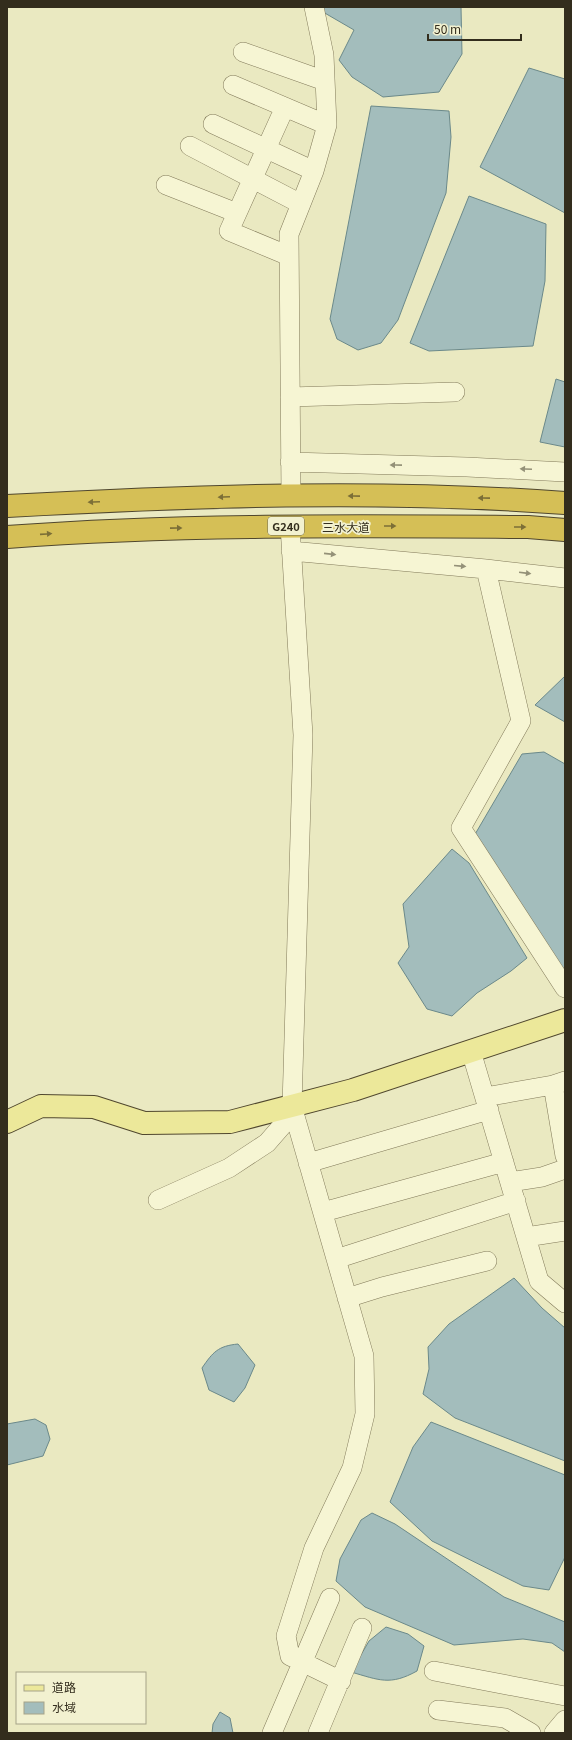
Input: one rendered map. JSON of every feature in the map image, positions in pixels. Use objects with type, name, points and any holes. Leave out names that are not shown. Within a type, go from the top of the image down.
[{"type":"highway","points":[[11,504],[291,496],[498,498],[565,503]]},
{"type":"highway","name":"三水大道","points":[[7,537],[102,530],[290,526],[528,527],[565,530]]},
{"type":"main road","points":[[7,1122],[41,1106],[94,1107],[144,1123],[230,1122],[293,1109],[565,1020]]},
{"type":"street","points":[[291,496],[289,234],[314,171],[327,124],[324,55],[314,7]]},
{"type":"street","points":[[243,52],[325,81]]},
{"type":"street","points":[[233,85],[327,124]]},
{"type":"street","points":[[285,107],[229,231],[289,256]]},
{"type":"street","points":[[213,124],[314,171]]},
{"type":"street","points":[[190,146],[252,180],[301,204]]},
{"type":"street","points":[[166,185],[237,213]]},
{"type":"street","points":[[290,397],[455,392]]},
{"type":"street","points":[[290,462],[467,467],[565,472]]},
{"type":"street","points":[[290,526],[303,735],[293,1109],[364,1356],[365,1414],[352,1468],[314,1548],[286,1636],[290,1656],[341,1681]]},
{"type":"street","points":[[291,551],[486,569],[565,578]]},
{"type":"street","points":[[486,569],[521,721],[460,828],[565,988]]},
{"type":"street","points":[[472,1051],[539,1281],[565,1303]]},
{"type":"street","points":[[308,1163],[487,1104],[559,1083],[565,1156]]},
{"type":"street","points":[[158,1200],[229,1168],[268,1142],[293,1109]]},
{"type":"street","points":[[323,1212],[504,1162]]},
{"type":"street","points":[[510,1182],[542,1177],[565,1169]]},
{"type":"street","points":[[336,1259],[516,1201]]},
{"type":"street","points":[[526,1237],[565,1232]]},
{"type":"street","points":[[347,1298],[382,1287],[487,1261]]},
{"type":"street","points":[[272,1733],[330,1598]]},
{"type":"street","points":[[318,1733],[362,1628]]},
{"type":"street","points":[[434,1671],[565,1696]]},
{"type":"street","points":[[438,1710],[505,1718],[531,1733]]},
{"type":"street","points":[[554,1733],[565,1720]]},
{"type":"water","points":[[322,7],[461,7],[462,54],[439,92],[383,97],[352,77],[339,60],[354,30],[323,12]]},
{"type":"water","points":[[529,68],[565,79],[565,213],[480,167]]},
{"type":"water","points":[[371,106],[449,111],[451,137],[446,193],[398,320],[381,343],[358,350],[337,339],[330,319]]},
{"type":"water","points":[[469,196],[546,224],[545,281],[533,346],[429,351],[410,343]]},
{"type":"water","points":[[556,379],[565,382],[565,447],[540,442]]},
{"type":"water","points":[[565,676],[565,722],[535,705]]},
{"type":"water","points":[[544,752],[565,764],[565,972],[474,836],[522,754]]},
{"type":"water","points":[[452,849],[469,863],[527,958],[511,971],[477,993],[452,1016],[427,1009],[398,963],[409,947],[403,904]]},
{"type":"water","points":[[514,1278],[542,1308],[565,1328],[565,1461],[455,1418],[423,1394],[429,1369],[428,1347],[449,1324]]},
{"type":"water","points":[[238,1344],[255,1365],[245,1388],[234,1402],[209,1390],[202,1368],[209,1358],[221,1348]]},
{"type":"water","points":[[35,1419],[46,1425],[50,1439],[43,1456],[7,1465],[7,1424]]},
{"type":"water","points":[[431,1422],[565,1475],[565,1557],[549,1590],[523,1586],[432,1541],[390,1502],[413,1447]]},
{"type":"water","points":[[372,1513],[395,1524],[504,1597],[565,1622],[565,1652],[552,1643],[523,1639],[454,1645],[365,1607],[336,1581],[340,1559],[361,1520]]},
{"type":"water","points":[[386,1627],[408,1634],[424,1646],[417,1671],[408,1676],[392,1680],[377,1679],[351,1672],[369,1641]]},
{"type":"water","points":[[220,1712],[230,1718],[233,1733],[212,1733],[213,1724]]}]
